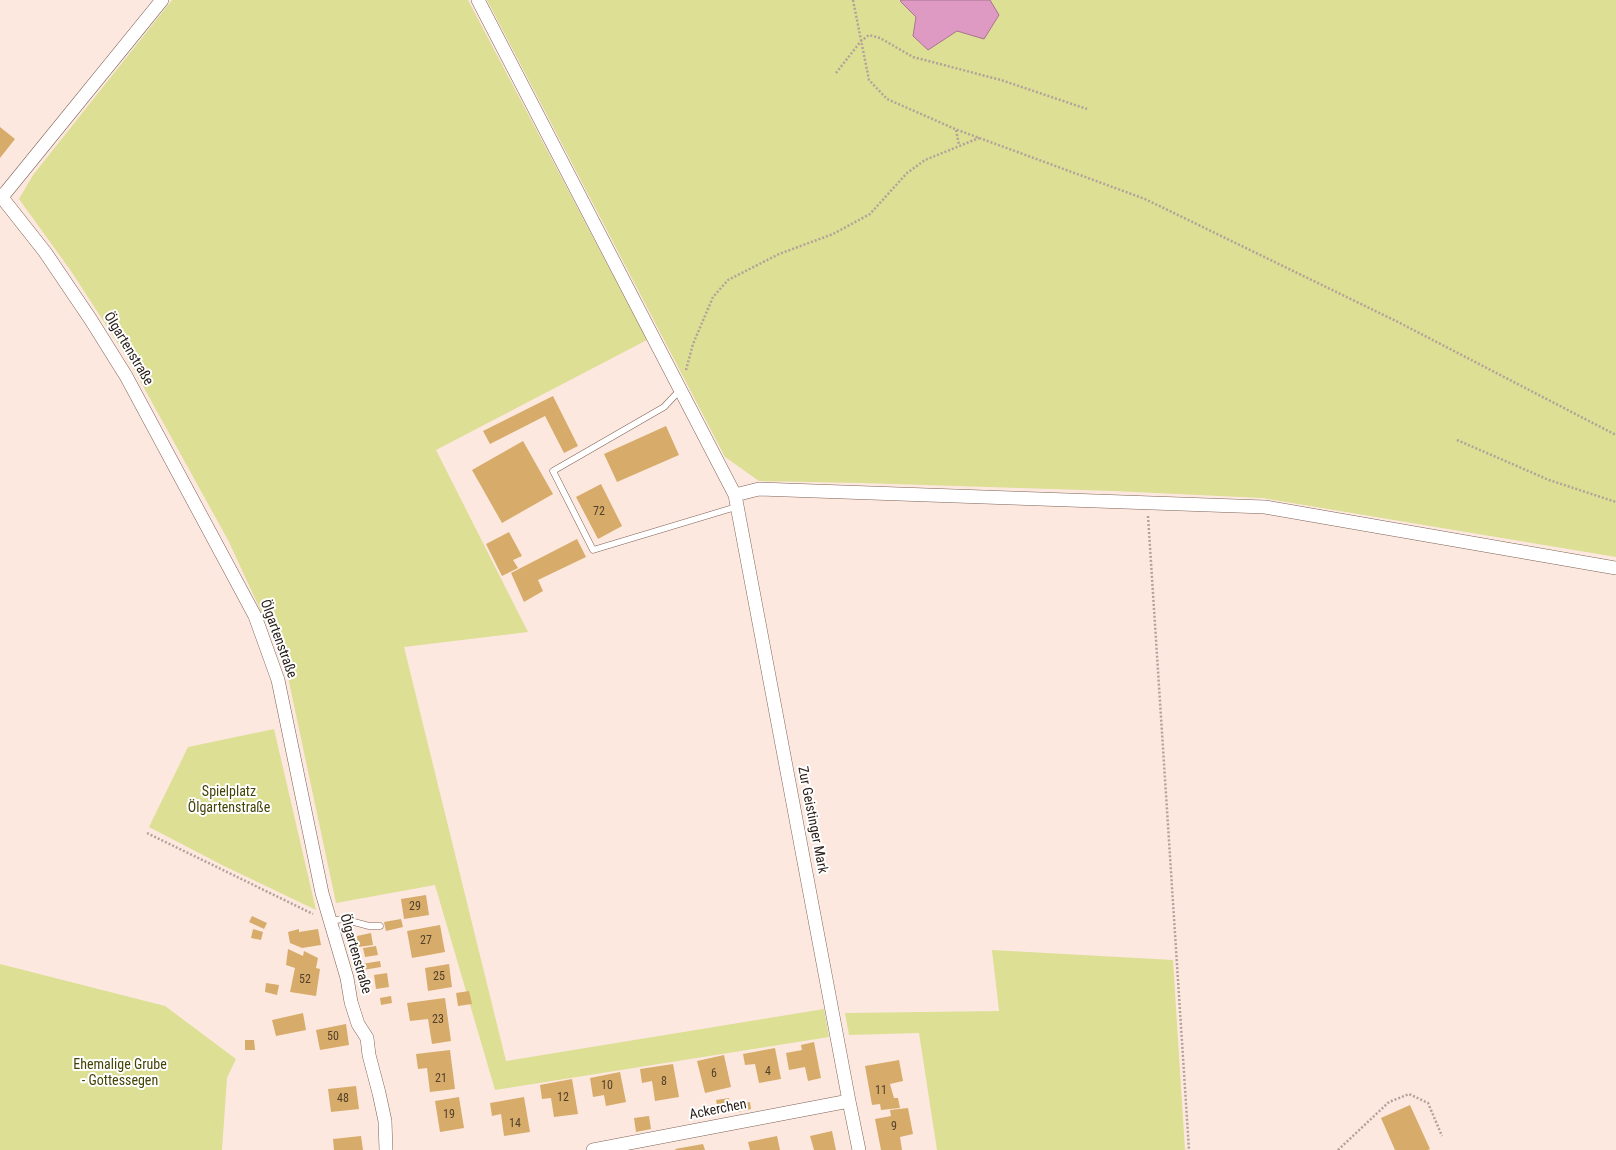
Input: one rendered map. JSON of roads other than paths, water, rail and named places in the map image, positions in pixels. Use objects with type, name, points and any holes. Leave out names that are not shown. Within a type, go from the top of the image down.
[{"type":"street","points":[[1,197],[162,0]]},
{"type":"street","name":"Zur Geistinger Mark","points":[[478,0],[736,501],[859,1150]]},
{"type":"street","name":"Ölgartenstraße","points":[[1,197],[45,252],[91,320],[126,376],[160,436],[255,616],[278,680],[315,862],[329,922],[347,978],[351,1002],[358,1024],[367,1038],[369,1056],[385,1122],[386,1150]]},
{"type":"street","points":[[736,501],[759,489],[1265,507],[1616,568]]},
{"type":"street","name":"Ackerchen","points":[[593,1150],[659,1144],[849,1101]]},
{"type":"lane","points":[[680,390],[664,407],[553,471],[593,550],[736,501]]},
{"type":"lane","points":[[329,922],[343,919],[369,926],[380,926]]},
{"type":"park label","name":"Spielplatz Ölgartenstraße","points":[[229,800]]},
{"type":"park label","name":"Ehemalige Grube - Gottessegen","points":[[120,1074]]}]
